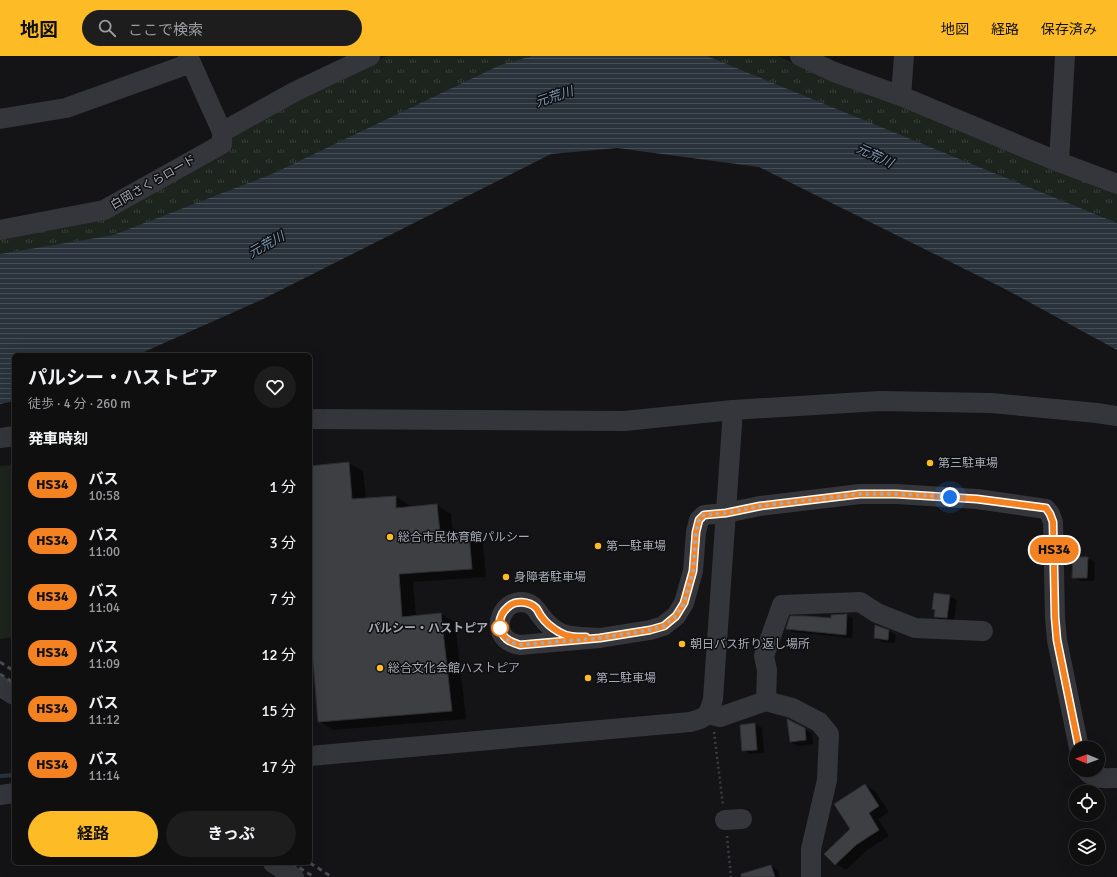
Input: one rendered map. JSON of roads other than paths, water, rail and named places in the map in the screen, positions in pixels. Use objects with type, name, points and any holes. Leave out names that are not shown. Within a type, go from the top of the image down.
[{"type":"street","points":[[0,119],[66,108],[190,59],[222,132],[296,91],[370,56]]},
{"type":"street","points":[[800,56],[835,64],[901,96],[1059,162],[1117,184]]},
{"type":"street","points":[[901,96],[904,56]]},
{"type":"street","points":[[1059,162],[1065,56]]},
{"type":"street","name":"白岡さくらロード","points":[[0,230],[104,210],[222,144],[222,132]]},
{"type":"street","points":[[312,419],[624,421],[733,410],[880,401],[991,403],[1117,416]]},
{"type":"street","points":[[312,756],[701,720],[708,714],[713,699],[733,410]]},
{"type":"street","points":[[0,438],[12,436]]},
{"type":"street","points":[[600,638],[572,637],[559,632],[548,624],[536,607],[528,603],[518,602],[510,605],[503,611],[500,618],[500,628],[504,637],[512,643],[520,645],[600,638],[650,630],[664,626],[676,616],[684,603],[693,571],[696,532],[699,520],[704,515],[726,513],[760,506],[860,494],[896,494],[977,499],[1046,508],[1053,522],[1055,617],[1057,640],[1078,741]]},
{"type":"street","points":[[766,701],[767,670],[764,656],[782,605],[860,602],[877,613],[915,628],[983,631]]},
{"type":"street","points":[[520,645],[530,643],[538,636],[542,626],[541,616]]},
{"type":"street","points":[[0,686],[12,694]]},
{"type":"street","points":[[708,714],[720,717],[766,701],[792,708],[819,722],[829,734],[827,780],[811,849],[811,877]]},
{"type":"street","points":[[1094,777],[1117,778]]},
{"type":"street","points":[[0,795],[12,793]]},
{"type":"street","points":[[277,865],[292,873]]},
{"type":"water","name":"元荒川","points":[[532,56],[707,56],[1117,223],[1117,350],[1005,289],[759,167],[617,148],[551,154],[261,300],[142,353],[12,353],[12,401],[0,404],[0,254],[113,235],[274,173],[500,65]]},
{"type":"waterway","points":[[0,776],[12,775]]},
{"type":"railway","points":[[0,662],[12,670]]},
{"type":"railway","points":[[0,674],[12,682]]},
{"type":"railway","points":[[312,864],[332,877]]},
{"type":"railway","points":[[295,865],[314,877]]},
{"type":"place","name":"第三駐車場","points":[[930,463]]},
{"type":"place","name":"総合市民体育館パルシー","points":[[390,537]]},
{"type":"place","name":"第一駐車場","points":[[598,546]]},
{"type":"place","name":"身障者駐車場","points":[[506,577]]},
{"type":"place","name":"パルシー・ハストピア","points":[[500,628]]},
{"type":"place","name":"朝日バス折り返し場所","points":[[682,644]]},
{"type":"place","name":"総合文化会館ハストピア","points":[[380,668]]},
{"type":"place","name":"第二駐車場","points":[[588,678]]}]
